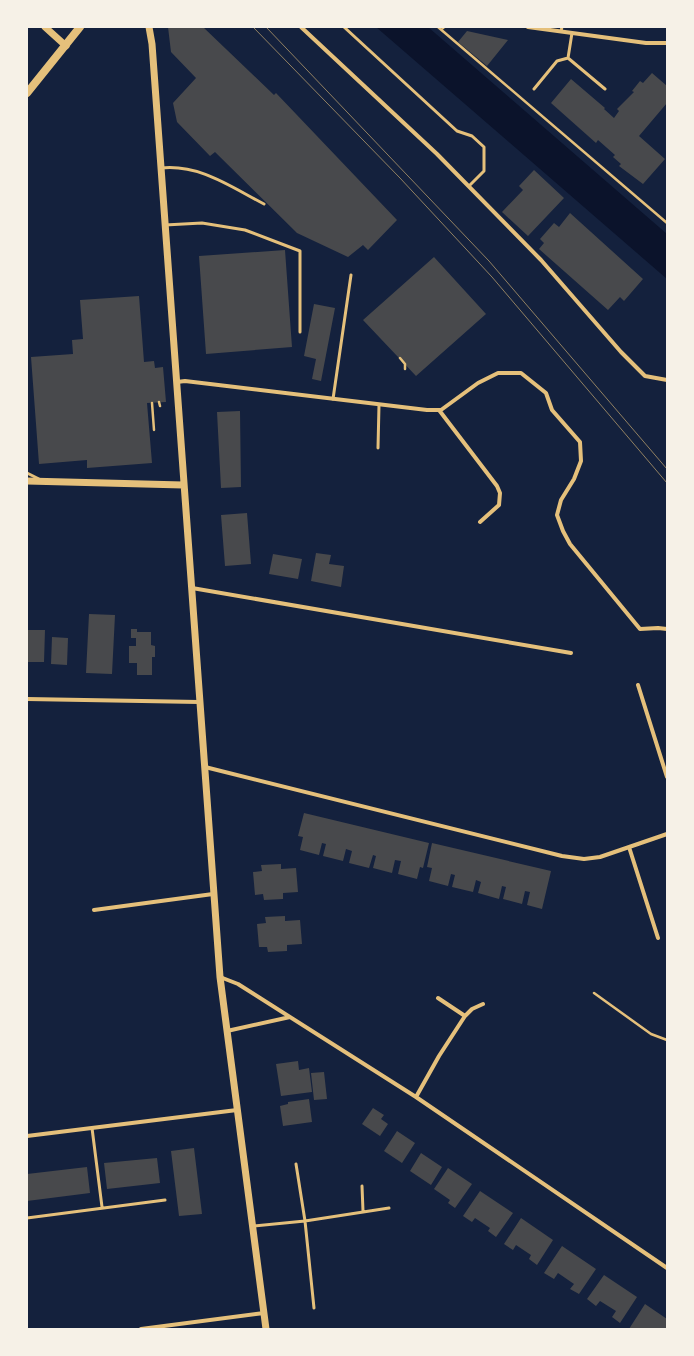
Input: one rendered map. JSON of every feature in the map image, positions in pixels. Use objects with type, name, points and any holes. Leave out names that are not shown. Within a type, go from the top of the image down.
[{"type":"main road","points":[[27,93],[80,27]]},
{"type":"street","points":[[45,27],[66,46]]},
{"type":"street","points":[[148,27],[152,44],[220,977],[266,1329]]},
{"type":"street","points":[[301,27],[437,154],[469,186],[541,260],[621,352],[645,376],[667,380]]},
{"type":"street","points":[[528,27],[562,29],[572,33],[646,43],[667,43]]},
{"type":"street","points":[[177,382],[185,381],[333,400],[439,410],[478,383],[498,373],[521,373],[546,393],[552,410],[580,442],[581,461],[574,479],[561,500],[557,515],[570,544],[640,629],[667,629]]},
{"type":"street","points":[[439,410],[497,486],[500,493],[499,505],[480,522]]},
{"type":"street","points":[[27,481],[183,485]]},
{"type":"street","points":[[192,588],[571,653]]},
{"type":"street","points":[[638,685],[667,777]]},
{"type":"street","points":[[27,698],[199,702]]},
{"type":"street","points":[[205,767],[562,856],[584,859],[600,857],[667,834]]},
{"type":"street","points":[[629,847],[658,938]]},
{"type":"street","points":[[94,910],[213,894]]},
{"type":"street","points":[[220,977],[238,984],[416,1097],[667,1268]]},
{"type":"street","points":[[438,998],[465,1016]]},
{"type":"street","points":[[416,1097],[439,1056],[465,1016],[472,1009],[483,1004]]},
{"type":"street","points":[[227,1031],[291,1017]]},
{"type":"street","points":[[27,1136],[238,1110]]},
{"type":"street","points":[[141,1329],[264,1313]]},
{"type":"lane","points":[[344,27],[457,131],[472,136],[484,146],[484,171],[469,186]]},
{"type":"lane","points":[[568,58],[572,33]]},
{"type":"lane","points":[[534,89],[557,61],[568,58]]},
{"type":"lane","points":[[568,58],[606,89]]},
{"type":"lane","points":[[161,168],[177,166],[202,172],[264,204]]},
{"type":"lane","points":[[165,225],[202,223],[245,230],[300,251],[300,332]]},
{"type":"lane","points":[[333,400],[351,274]]},
{"type":"lane","points":[[378,448],[379,405]]},
{"type":"lane","points":[[27,473],[44,482]]},
{"type":"lane","points":[[92,1128],[102,1207]]},
{"type":"lane","points":[[296,1164],[305,1221],[314,1308]]},
{"type":"lane","points":[[362,1186],[364,1211]]},
{"type":"lane","points":[[27,1218],[102,1207],[165,1200]]},
{"type":"lane","points":[[253,1226],[305,1221],[389,1208]]},
{"type":"path","points":[[438,27],[443,28],[667,223]]},
{"type":"path","points":[[400,358],[405,364],[405,369]]},
{"type":"path","points":[[159,402],[160,406]]},
{"type":"path","points":[[152,403],[154,430]]},
{"type":"path","points":[[594,993],[652,1034],[667,1040]]},
{"type":"water","points":[[376,27],[428,27],[667,234],[667,279]]},
{"type":"building","points":[[168,27],[203,27],[274,95],[276,93],[397,220],[368,250],[363,245],[348,257],[297,233],[215,152],[210,156],[177,122],[173,103],[196,78],[171,52]]},
{"type":"building","points":[[467,31],[508,40],[487,66],[458,42]]},
{"type":"building","points":[[652,73],[667,86],[667,103],[639,136],[665,159],[643,184],[619,166],[621,164],[613,157],[615,155],[598,140],[596,143],[551,103],[571,79],[605,108],[604,109],[614,118],[619,111],[617,109],[634,92],[632,91],[640,81],[643,83]]},
{"type":"building","points":[[534,170],[564,198],[528,236],[502,212],[523,190],[519,186]]},
{"type":"building","points":[[570,213],[643,279],[624,301],[620,297],[608,310],[539,249],[544,243],[540,239],[554,223],[559,227]]},
{"type":"building","points":[[285,250],[292,347],[206,354],[199,256]]},
{"type":"building","points":[[434,257],[486,314],[416,376],[363,320]]},
{"type":"building","points":[[139,296],[144,362],[154,361],[155,368],[163,367],[166,402],[147,403],[152,463],[87,468],[87,460],[39,464],[31,357],[73,354],[72,340],[83,339],[80,300]]},
{"type":"building","points":[[314,304],[335,308],[321,381],[312,379],[316,359],[304,356]]},
{"type":"building","points":[[240,411],[241,487],[221,488],[217,412]]},
{"type":"building","points":[[247,513],[251,564],[225,566],[221,515]]},
{"type":"building","points":[[316,553],[331,555],[329,564],[344,566],[341,587],[311,581]]},
{"type":"building","points":[[273,554],[302,559],[298,579],[269,574]]},
{"type":"building","points":[[89,614],[115,615],[112,674],[86,673]]},
{"type":"building","points":[[131,629],[137,629],[137,632],[151,632],[151,645],[155,646],[155,657],[152,657],[152,675],[137,675],[137,663],[129,663],[129,646],[136,646],[136,638],[131,638]]},
{"type":"building","points":[[27,630],[45,630],[44,662],[27,662]]},
{"type":"building","points":[[52,637],[68,638],[67,665],[51,664]]},
{"type":"building","points":[[304,813],[429,843],[423,868],[420,867],[417,879],[398,874],[401,861],[395,860],[392,873],[373,868],[376,856],[373,855],[369,868],[349,863],[352,851],[346,849],[343,861],[323,856],[326,844],[322,843],[319,855],[300,850],[303,837],[298,836]]},
{"type":"building","points":[[432,843],[551,871],[542,909],[527,905],[530,892],[525,891],[522,904],[503,899],[506,887],[502,886],[499,899],[478,893],[481,882],[476,880],[473,892],[452,887],[455,875],[451,874],[448,886],[429,881],[432,868],[427,867]]},
{"type":"building","points":[[281,864],[281,869],[296,868],[298,892],[283,893],[283,899],[264,900],[263,894],[255,895],[253,872],[262,871],[261,865]]},
{"type":"building","points":[[285,916],[285,921],[300,920],[302,944],[287,945],[287,951],[268,952],[267,947],[259,947],[257,924],[266,923],[265,917]]},
{"type":"building","points":[[298,1061],[299,1070],[309,1068],[312,1092],[281,1096],[276,1064]]},
{"type":"building","points":[[324,1072],[327,1099],[314,1100],[311,1073]]},
{"type":"building","points":[[309,1099],[312,1122],[283,1126],[280,1106],[288,1104],[288,1102]]},
{"type":"building","points":[[373,1108],[384,1115],[381,1119],[388,1124],[380,1136],[362,1124]]},
{"type":"building","points":[[397,1131],[415,1143],[402,1163],[384,1151]]},
{"type":"building","points":[[194,1148],[202,1214],[179,1216],[171,1151]]},
{"type":"building","points":[[421,1153],[442,1167],[431,1185],[410,1171]]},
{"type":"building","points":[[157,1158],[160,1183],[107,1189],[104,1163]]},
{"type":"building","points":[[87,1167],[90,1193],[27,1201],[27,1174]]},
{"type":"building","points":[[448,1168],[472,1184],[455,1208],[448,1203],[450,1200],[434,1189]]},
{"type":"building","points":[[480,1191],[513,1213],[496,1237],[488,1231],[490,1228],[475,1218],[472,1222],[463,1216]]},
{"type":"building","points":[[521,1218],[553,1240],[537,1265],[529,1259],[531,1255],[516,1245],[513,1250],[504,1244]]},
{"type":"building","points":[[562,1246],[596,1269],[579,1294],[570,1289],[574,1284],[558,1273],[554,1279],[544,1273]]},
{"type":"building","points":[[604,1275],[637,1297],[620,1323],[612,1317],[616,1311],[600,1301],[596,1306],[587,1299]]},
{"type":"building","points":[[645,1304],[667,1319],[667,1329],[629,1329]]},
{"type":"tram line","points":[[253,27],[400,178],[492,277],[667,483]]},
{"type":"tram line","points":[[266,27],[489,261],[667,469]]}]
